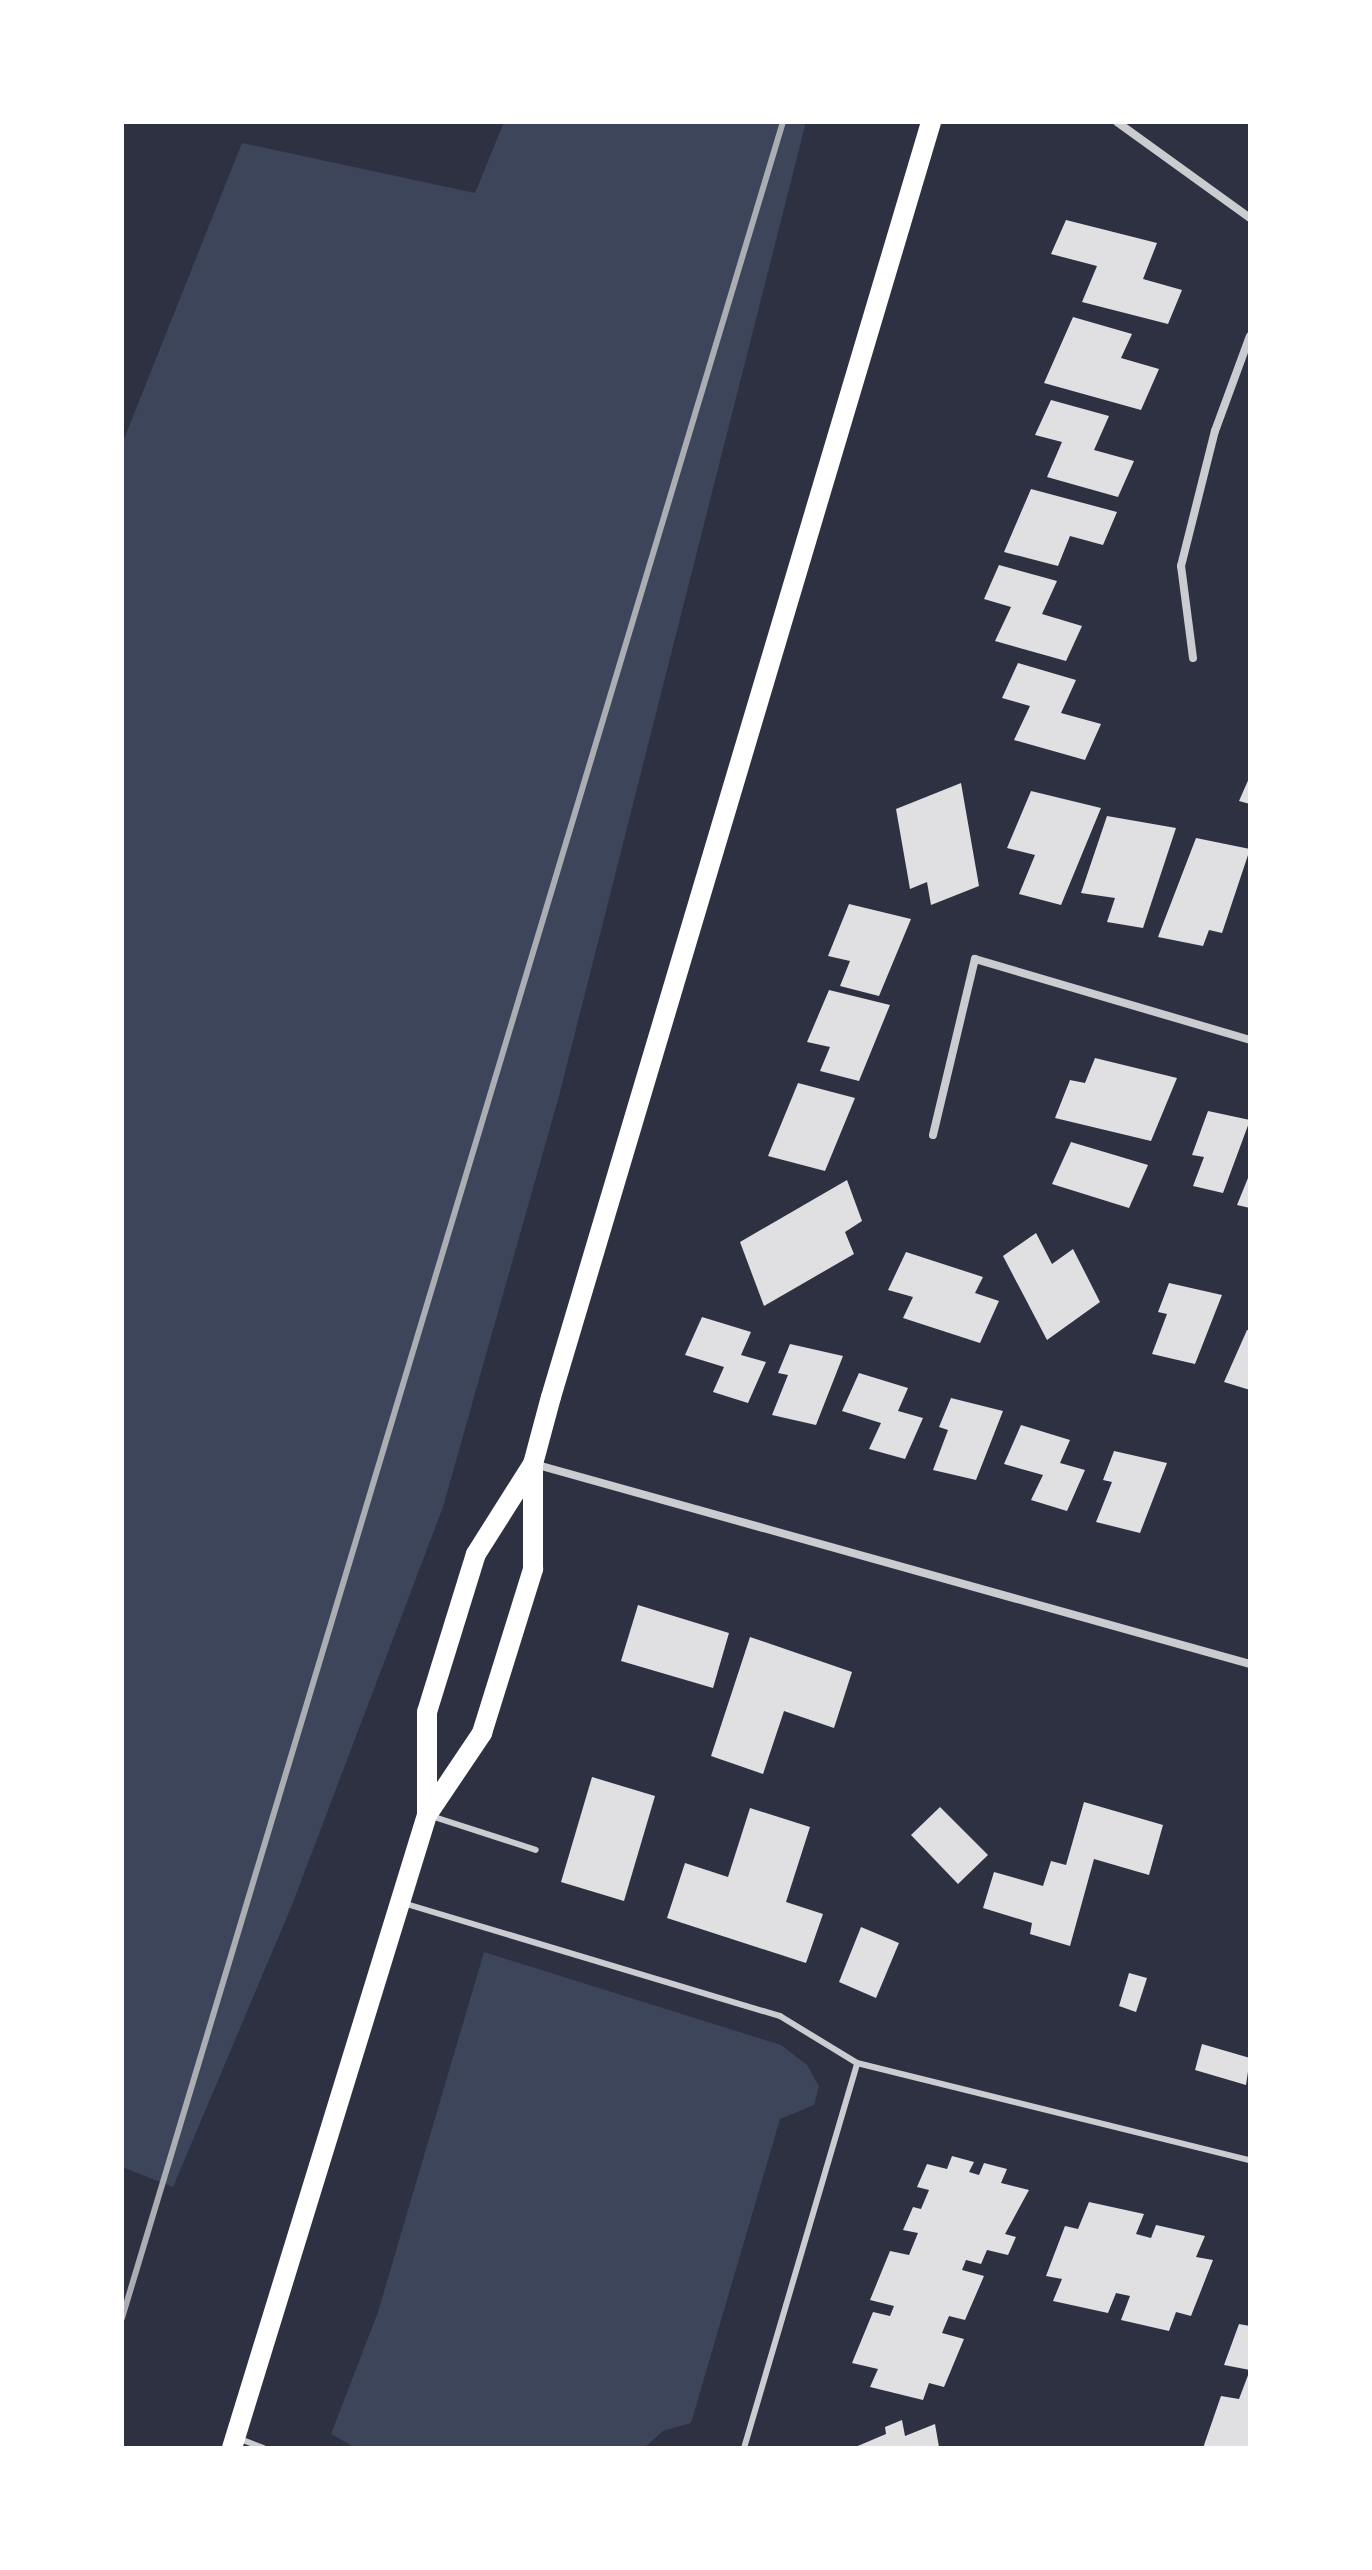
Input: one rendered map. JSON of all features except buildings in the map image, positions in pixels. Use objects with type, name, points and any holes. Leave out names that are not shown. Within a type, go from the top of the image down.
[{"type":"main road","points":[[427,1815],[427,1712],[476,1554],[533,1464],[931,122]]},
{"type":"main road","points":[[236,2445],[427,1815],[482,1733],[533,1569],[533,1464]]},
{"type":"street","points":[[1117,122],[1250,218]]},
{"type":"street","points":[[1193,658],[1181,566],[1215,431],[1250,336]]},
{"type":"street","points":[[933,1135],[975,959],[1250,1040]]},
{"type":"street","points":[[533,1464],[1250,1664]]},
{"type":"lane","points":[[427,1815],[536,1850]]},
{"type":"lane","points":[[400,1902],[780,2016],[857,2063],[1250,2160]]},
{"type":"lane","points":[[744,2448],[857,2063]]},
{"type":"lane","points":[[236,2445],[263,2448]]},
{"type":"shaded area","points":[[504,122],[806,122],[559,1096],[443,1507],[292,1905],[173,2187],[122,2167],[122,444],[242,143],[475,193]]},
{"type":"shaded area","points":[[484,1952],[781,2045],[807,2065],[819,2086],[814,2105],[780,2119],[691,2423],[663,2431],[644,2448],[356,2448],[331,2434],[378,2312]]},
{"type":"railway","points":[[122,2318],[783,122]]}]
